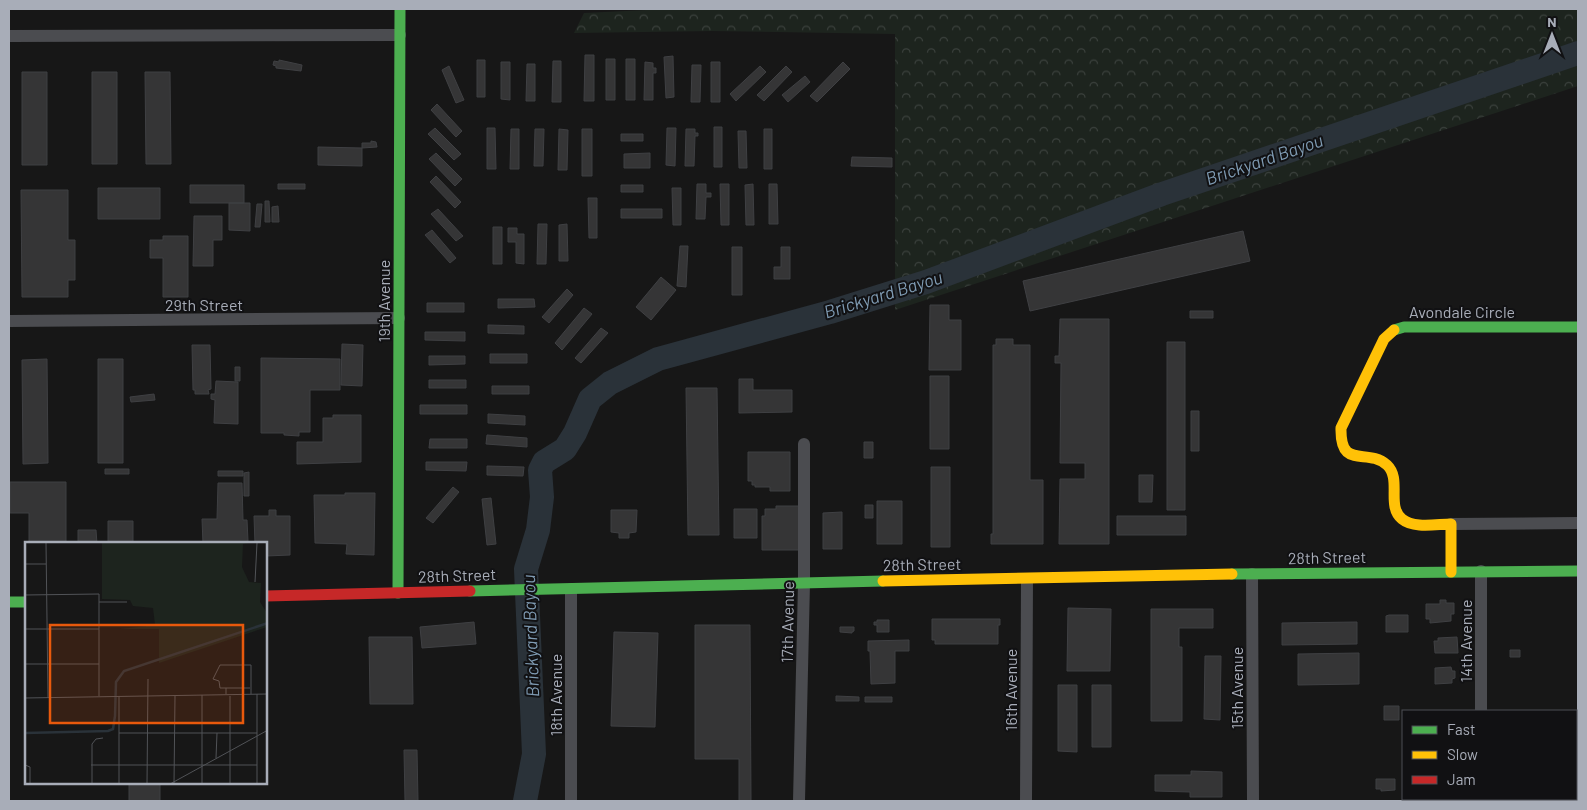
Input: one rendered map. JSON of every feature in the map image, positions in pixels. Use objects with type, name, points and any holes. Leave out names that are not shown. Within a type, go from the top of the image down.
[{"type":"main road","name":"19th Avenue","points":[[398,593],[400,9]]},
{"type":"main road","name":"Avondale Circle","points":[[1451,524],[1416,524],[1402,518],[1395,505],[1394,483],[1388,466],[1380,461],[1352,456],[1345,451],[1341,443],[1341,428],[1384,339],[1394,330],[1404,327],[1578,327]]},
{"type":"main road","points":[[1451,524],[1451,572]]},
{"type":"main road","name":"28th Street","points":[[268,596],[804,582],[1252,574],[1578,571]]},
{"type":"main road","points":[[9,602],[25,602]]},
{"type":"street","points":[[9,36],[400,36]]},
{"type":"street","name":"29th Street","points":[[9,322],[400,318]]},
{"type":"street","name":"17th Avenue","points":[[799,801],[804,582],[804,444]]},
{"type":"street","name":"Avondale Circle","points":[[1451,524],[1578,524]]},
{"type":"street","name":"14th Avenue","points":[[1481,571],[1481,710]]},
{"type":"street","name":"15th Avenue","points":[[1252,574],[1253,801]]},
{"type":"street","name":"16th Avenue","points":[[1026,801],[1027,578]]},
{"type":"street","name":"18th Avenue","points":[[571,588],[571,801]]},
{"type":"green space","points":[[668,9],[1578,9],[1578,86],[895,310],[895,34],[712,31],[574,33],[584,13]]},
{"type":"building","points":[[585,55],[594,55],[594,101],[584,101]]},
{"type":"building","points":[[673,56],[674,97],[666,98],[664,57]]},
{"type":"building","points":[[606,59],[615,59],[615,100],[606,100]]},
{"type":"building","points":[[626,59],[635,59],[635,100],[626,100]]},
{"type":"building","points":[[279,60],[302,65],[301,71],[276,68],[273,65],[274,61],[279,62]]},
{"type":"building","points":[[477,60],[485,60],[485,97],[477,97]]},
{"type":"building","points":[[553,61],[561,61],[561,102],[552,102]]},
{"type":"building","points":[[501,62],[510,62],[510,100],[501,99]]},
{"type":"building","points":[[645,62],[653,63],[653,68],[656,68],[656,73],[653,73],[653,100],[644,100]]},
{"type":"building","points":[[711,62],[720,62],[720,102],[711,102]]},
{"type":"building","points":[[843,62],[850,69],[817,102],[810,96]]},
{"type":"building","points":[[527,64],[535,64],[535,101],[526,101]]},
{"type":"building","points":[[692,65],[701,65],[700,102],[691,102]]},
{"type":"building","points":[[449,66],[464,100],[456,103],[442,70]]},
{"type":"building","points":[[760,66],[766,72],[736,101],[730,94]]},
{"type":"building","points":[[786,66],[792,72],[764,101],[757,95]]},
{"type":"building","points":[[22,72],[47,72],[47,165],[22,165]]},
{"type":"building","points":[[92,72],[117,72],[117,164],[92,164]]},
{"type":"building","points":[[145,72],[170,72],[171,164],[146,164]]},
{"type":"building","points":[[805,76],[810,82],[788,102],[782,95]]},
{"type":"building","points":[[437,104],[462,131],[456,137],[431,110]]},
{"type":"building","points":[[714,127],[722,127],[722,167],[714,167]]},
{"type":"building","points":[[435,128],[461,154],[454,160],[428,134]]},
{"type":"building","points":[[487,128],[495,128],[496,169],[487,169]]},
{"type":"building","points":[[667,128],[676,128],[675,166],[666,165]]},
{"type":"building","points":[[511,129],[519,129],[519,169],[510,169]]},
{"type":"building","points":[[535,129],[544,129],[543,166],[534,166]]},
{"type":"building","points":[[559,129],[568,130],[567,170],[558,170]]},
{"type":"building","points":[[582,129],[592,129],[592,176],[582,176]]},
{"type":"building","points":[[686,129],[695,129],[695,133],[698,133],[698,136],[695,136],[694,166],[685,166]]},
{"type":"building","points":[[764,129],[772,129],[772,169],[764,169]]},
{"type":"building","points":[[738,131],[746,131],[747,168],[739,168]]},
{"type":"building","points":[[621,134],[643,134],[643,141],[621,141]]},
{"type":"building","points":[[371,141],[376,142],[377,147],[362,148],[362,143],[371,143]]},
{"type":"building","points":[[318,147],[362,148],[362,166],[318,165]]},
{"type":"building","points":[[436,153],[462,179],[455,186],[429,159]]},
{"type":"building","points":[[650,153],[650,168],[624,168],[624,154]]},
{"type":"building","points":[[852,157],[892,158],[892,167],[851,166]]},
{"type":"building","points":[[436,176],[461,202],[455,208],[430,182]]},
{"type":"building","points":[[278,184],[305,184],[305,189],[278,189]]},
{"type":"building","points":[[697,184],[706,184],[706,193],[711,193],[711,197],[706,197],[705,219],[696,219]]},
{"type":"building","points":[[720,184],[729,184],[729,225],[721,225]]},
{"type":"building","points":[[753,184],[754,225],[746,225],[745,185]]},
{"type":"building","points":[[769,184],[777,184],[778,224],[769,224]]},
{"type":"building","points":[[190,185],[244,185],[244,203],[190,203]]},
{"type":"building","points":[[621,185],[643,185],[643,192],[621,192]]},
{"type":"building","points":[[98,188],[160,188],[160,219],[98,219]]},
{"type":"building","points":[[672,188],[681,188],[681,225],[673,225]]},
{"type":"building","points":[[21,190],[68,190],[68,240],[75,240],[75,280],[68,280],[68,297],[22,297]]},
{"type":"building","points":[[588,198],[597,198],[597,238],[589,238]]},
{"type":"building","points":[[265,201],[269,201],[270,222],[265,222]]},
{"type":"building","points":[[229,203],[250,203],[250,231],[229,230]]},
{"type":"building","points":[[257,204],[262,204],[260,227],[255,227]]},
{"type":"building","points":[[278,206],[279,222],[272,222],[272,207]]},
{"type":"building","points":[[438,209],[463,236],[456,241],[431,214]]},
{"type":"building","points":[[621,209],[662,209],[662,218],[621,218]]},
{"type":"building","points":[[194,216],[222,216],[222,240],[213,240],[213,266],[193,266]]},
{"type":"building","points":[[538,224],[547,224],[546,264],[537,264]]},
{"type":"building","points":[[567,224],[568,261],[559,261],[559,225]]},
{"type":"building","points":[[493,227],[502,227],[502,264],[493,264]]},
{"type":"building","points":[[508,228],[517,228],[517,234],[524,234],[524,264],[516,263],[516,242],[508,242]]},
{"type":"building","points":[[432,230],[456,258],[450,263],[425,235]]},
{"type":"building","points":[[1243,231],[1250,261],[1030,311],[1023,281]]},
{"type":"building","points":[[163,236],[188,236],[188,297],[163,297],[163,258],[150,258],[150,240],[163,240]]},
{"type":"building","points":[[680,246],[688,246],[686,287],[677,286]]},
{"type":"building","points":[[732,247],[742,247],[742,295],[732,295]]},
{"type":"building","points":[[781,247],[790,247],[790,279],[774,279],[774,267],[781,267]]},
{"type":"building","points":[[661,277],[676,290],[651,320],[636,307]]},
{"type":"building","points":[[567,289],[573,295],[549,323],[542,317]]},
{"type":"building","points":[[498,299],[534,299],[535,307],[498,308]]},
{"type":"building","points":[[427,303],[464,303],[464,312],[427,312]]},
{"type":"building","points":[[930,305],[949,305],[949,320],[961,320],[961,370],[929,370]]},
{"type":"building","points":[[584,308],[592,314],[562,350],[555,343]]},
{"type":"building","points":[[1190,311],[1213,311],[1213,318],[1190,318]]},
{"type":"building","points":[[1060,319],[1109,319],[1109,544],[1059,544],[1060,479],[1085,479],[1085,463],[1060,463],[1061,363],[1055,363],[1055,356],[1059,356]]},
{"type":"building","points":[[488,325],[524,326],[524,334],[488,333]]},
{"type":"building","points":[[601,328],[608,333],[581,363],[575,358]]},
{"type":"building","points":[[425,332],[465,332],[465,341],[425,340]]},
{"type":"building","points":[[996,339],[1013,339],[1013,345],[1030,345],[1030,480],[1043,480],[1043,544],[991,544],[991,534],[993,534],[993,345],[996,345]]},
{"type":"building","points":[[1167,342],[1185,342],[1185,510],[1167,510]]},
{"type":"building","points":[[342,344],[363,345],[362,386],[341,385]]},
{"type":"building","points":[[192,345],[210,345],[211,389],[208,390],[209,394],[195,394],[195,390],[193,390]]},
{"type":"building","points":[[490,354],[527,354],[527,363],[490,363]]},
{"type":"building","points":[[429,356],[465,356],[465,364],[429,365]]},
{"type":"building","points":[[261,358],[340,359],[340,390],[310,390],[310,432],[299,432],[299,436],[284,435],[284,433],[261,433]]},
{"type":"building","points":[[47,359],[48,463],[23,464],[22,360]]},
{"type":"building","points":[[98,359],[123,359],[123,463],[98,463]]},
{"type":"building","points":[[235,367],[240,367],[240,381],[235,381]]},
{"type":"building","points":[[930,376],[949,376],[949,449],[930,449]]},
{"type":"building","points":[[739,379],[753,379],[753,390],[792,390],[792,412],[739,413]]},
{"type":"building","points":[[429,380],[466,380],[466,388],[429,388]]},
{"type":"building","points":[[216,381],[238,382],[238,424],[214,423],[215,400],[211,399],[211,394],[215,394]]},
{"type":"building","points":[[492,386],[529,386],[529,394],[492,394]]},
{"type":"building","points":[[686,388],[717,388],[719,535],[688,535]]},
{"type":"building","points":[[154,394],[155,400],[131,402],[130,397]]},
{"type":"building","points":[[420,405],[467,405],[467,414],[420,414]]},
{"type":"building","points":[[1191,411],[1199,411],[1199,451],[1191,451]]},
{"type":"building","points":[[488,414],[525,416],[525,425],[488,423]]},
{"type":"building","points":[[333,415],[361,415],[361,462],[297,464],[297,442],[323,442],[323,418],[333,418]]},
{"type":"building","points":[[487,435],[527,438],[527,447],[486,444]]},
{"type":"building","points":[[430,439],[467,439],[467,448],[429,448]]},
{"type":"building","points":[[864,442],[873,442],[873,458],[864,458]]},
{"type":"building","points":[[748,452],[790,452],[790,491],[770,491],[770,487],[755,487],[755,485],[752,485],[752,481],[748,481]]},
{"type":"building","points":[[426,462],[467,462],[466,471],[426,470]]},
{"type":"building","points":[[487,466],[524,467],[523,476],[487,475]]},
{"type":"building","points":[[931,467],[950,467],[950,547],[931,547]]},
{"type":"building","points":[[105,469],[129,469],[129,474],[105,474]]},
{"type":"building","points":[[218,471],[243,471],[243,476],[218,476]]},
{"type":"building","points":[[249,472],[249,496],[244,496],[244,473]]},
{"type":"building","points":[[1139,475],[1153,475],[1152,502],[1139,502]]},
{"type":"building","points":[[10,482],[66,482],[66,542],[29,542],[29,513],[10,513]]},
{"type":"building","points":[[218,483],[242,483],[243,520],[247,520],[248,541],[203,542],[202,519],[217,519]]},
{"type":"building","points":[[453,487],[459,492],[433,523],[426,518]]},
{"type":"building","points":[[345,493],[375,493],[374,555],[346,554],[347,544],[315,543],[314,495],[345,495]]},
{"type":"building","points":[[491,498],[496,544],[487,545],[482,499]]},
{"type":"building","points":[[877,501],[902,501],[902,544],[877,544]]},
{"type":"building","points":[[865,505],[873,505],[873,518],[865,518]]},
{"type":"building","points":[[776,506],[799,506],[799,550],[762,550],[762,516],[765,516],[765,509],[776,509]]},
{"type":"building","points":[[734,509],[757,509],[757,538],[734,538]]},
{"type":"building","points":[[269,510],[276,510],[276,516],[290,516],[290,555],[268,556],[268,542],[255,542],[254,516],[269,516]]},
{"type":"building","points":[[611,510],[637,510],[636,532],[629,533],[629,538],[619,538],[619,533],[611,532]]},
{"type":"building","points":[[842,512],[842,549],[823,549],[823,513]]},
{"type":"building","points":[[1117,516],[1186,516],[1186,535],[1117,535]]},
{"type":"building","points":[[108,521],[133,521],[133,542],[108,542]]},
{"type":"building","points":[[78,530],[96,530],[97,542],[78,542]]},
{"type":"building","points":[[1440,600],[1446,600],[1446,603],[1454,603],[1454,614],[1451,614],[1451,621],[1430,623],[1430,619],[1426,619],[1426,604],[1440,604]]},
{"type":"building","points":[[1068,608],[1111,609],[1110,671],[1067,671]]},
{"type":"building","points":[[1151,609],[1213,609],[1213,628],[1179,628],[1179,647],[1182,647],[1182,721],[1151,721]]},
{"type":"building","points":[[1408,615],[1408,632],[1386,632],[1386,616]]},
{"type":"building","points":[[932,619],[1000,619],[1000,625],[998,625],[998,644],[935,644],[935,640],[932,640]]},
{"type":"building","points":[[877,620],[889,620],[889,632],[877,632],[877,625],[874,625],[874,622],[877,622]]},
{"type":"building","points":[[474,622],[476,644],[422,648],[420,627]]},
{"type":"building","points":[[1357,622],[1357,644],[1282,645],[1282,623]]},
{"type":"building","points":[[695,625],[750,625],[751,801],[739,801],[739,759],[695,759]]},
{"type":"building","points":[[840,627],[854,627],[854,631],[852,633],[840,632]]},
{"type":"building","points":[[614,632],[658,633],[655,727],[611,726]]},
{"type":"building","points":[[369,637],[412,637],[413,704],[370,704]]},
{"type":"building","points":[[1457,637],[1458,653],[1435,653],[1434,641],[1438,641],[1438,638]]},
{"type":"building","points":[[909,640],[909,651],[895,651],[895,683],[871,684],[868,641]]},
{"type":"building","points":[[1510,650],[1520,650],[1520,657],[1510,657]]},
{"type":"building","points":[[1359,653],[1359,684],[1298,685],[1298,654]]},
{"type":"building","points":[[1205,656],[1221,656],[1220,720],[1204,719]]},
{"type":"building","points":[[1451,667],[1452,671],[1455,671],[1455,678],[1452,679],[1452,683],[1435,684],[1435,668]]},
{"type":"building","points":[[1058,685],[1077,685],[1077,752],[1058,751]]},
{"type":"building","points":[[1092,685],[1111,685],[1111,747],[1092,747]]},
{"type":"building","points":[[836,696],[859,697],[859,701],[836,701]]},
{"type":"building","points":[[865,697],[892,697],[892,702],[865,702]]},
{"type":"building","points":[[1384,706],[1399,706],[1399,720],[1384,720]]},
{"type":"building","points":[[404,750],[417,750],[418,801],[405,801]]},
{"type":"building","points":[[1191,771],[1222,772],[1222,797],[1190,797],[1190,792],[1155,791],[1155,775],[1191,775]]},
{"type":"building","points":[[1376,779],[1395,779],[1395,790],[1381,791],[1381,789],[1376,789]]},
{"type":"building","points":[[129,785],[160,785],[160,801],[129,801]]},
{"type":"waterway","name":"Brickyard Bayou","points":[[525,801],[534,754],[526,569],[538,530],[542,497],[540,470],[544,462],[565,449],[575,433],[590,399],[610,383],[658,359],[830,312],[926,282],[1162,194],[1578,53]]},
{"type":"traffic: fast","points":[[398,593],[400,9]]},
{"type":"traffic: fast","points":[[1394,330],[1404,327],[1578,327]]},
{"type":"traffic: fast","points":[[1232,574],[1578,571]]},
{"type":"traffic: fast","points":[[470,591],[883,581]]},
{"type":"traffic: fast","points":[[9,602],[25,602]]},
{"type":"traffic: slow","points":[[1394,330],[1384,339],[1341,428],[1342,441],[1345,449],[1350,454],[1379,460],[1387,465],[1393,478],[1395,507],[1397,514],[1402,519],[1419,525],[1451,524],[1451,572]]},
{"type":"traffic: slow","points":[[883,581],[1232,574]]},
{"type":"traffic: jam","points":[[268,596],[470,591]]}]
